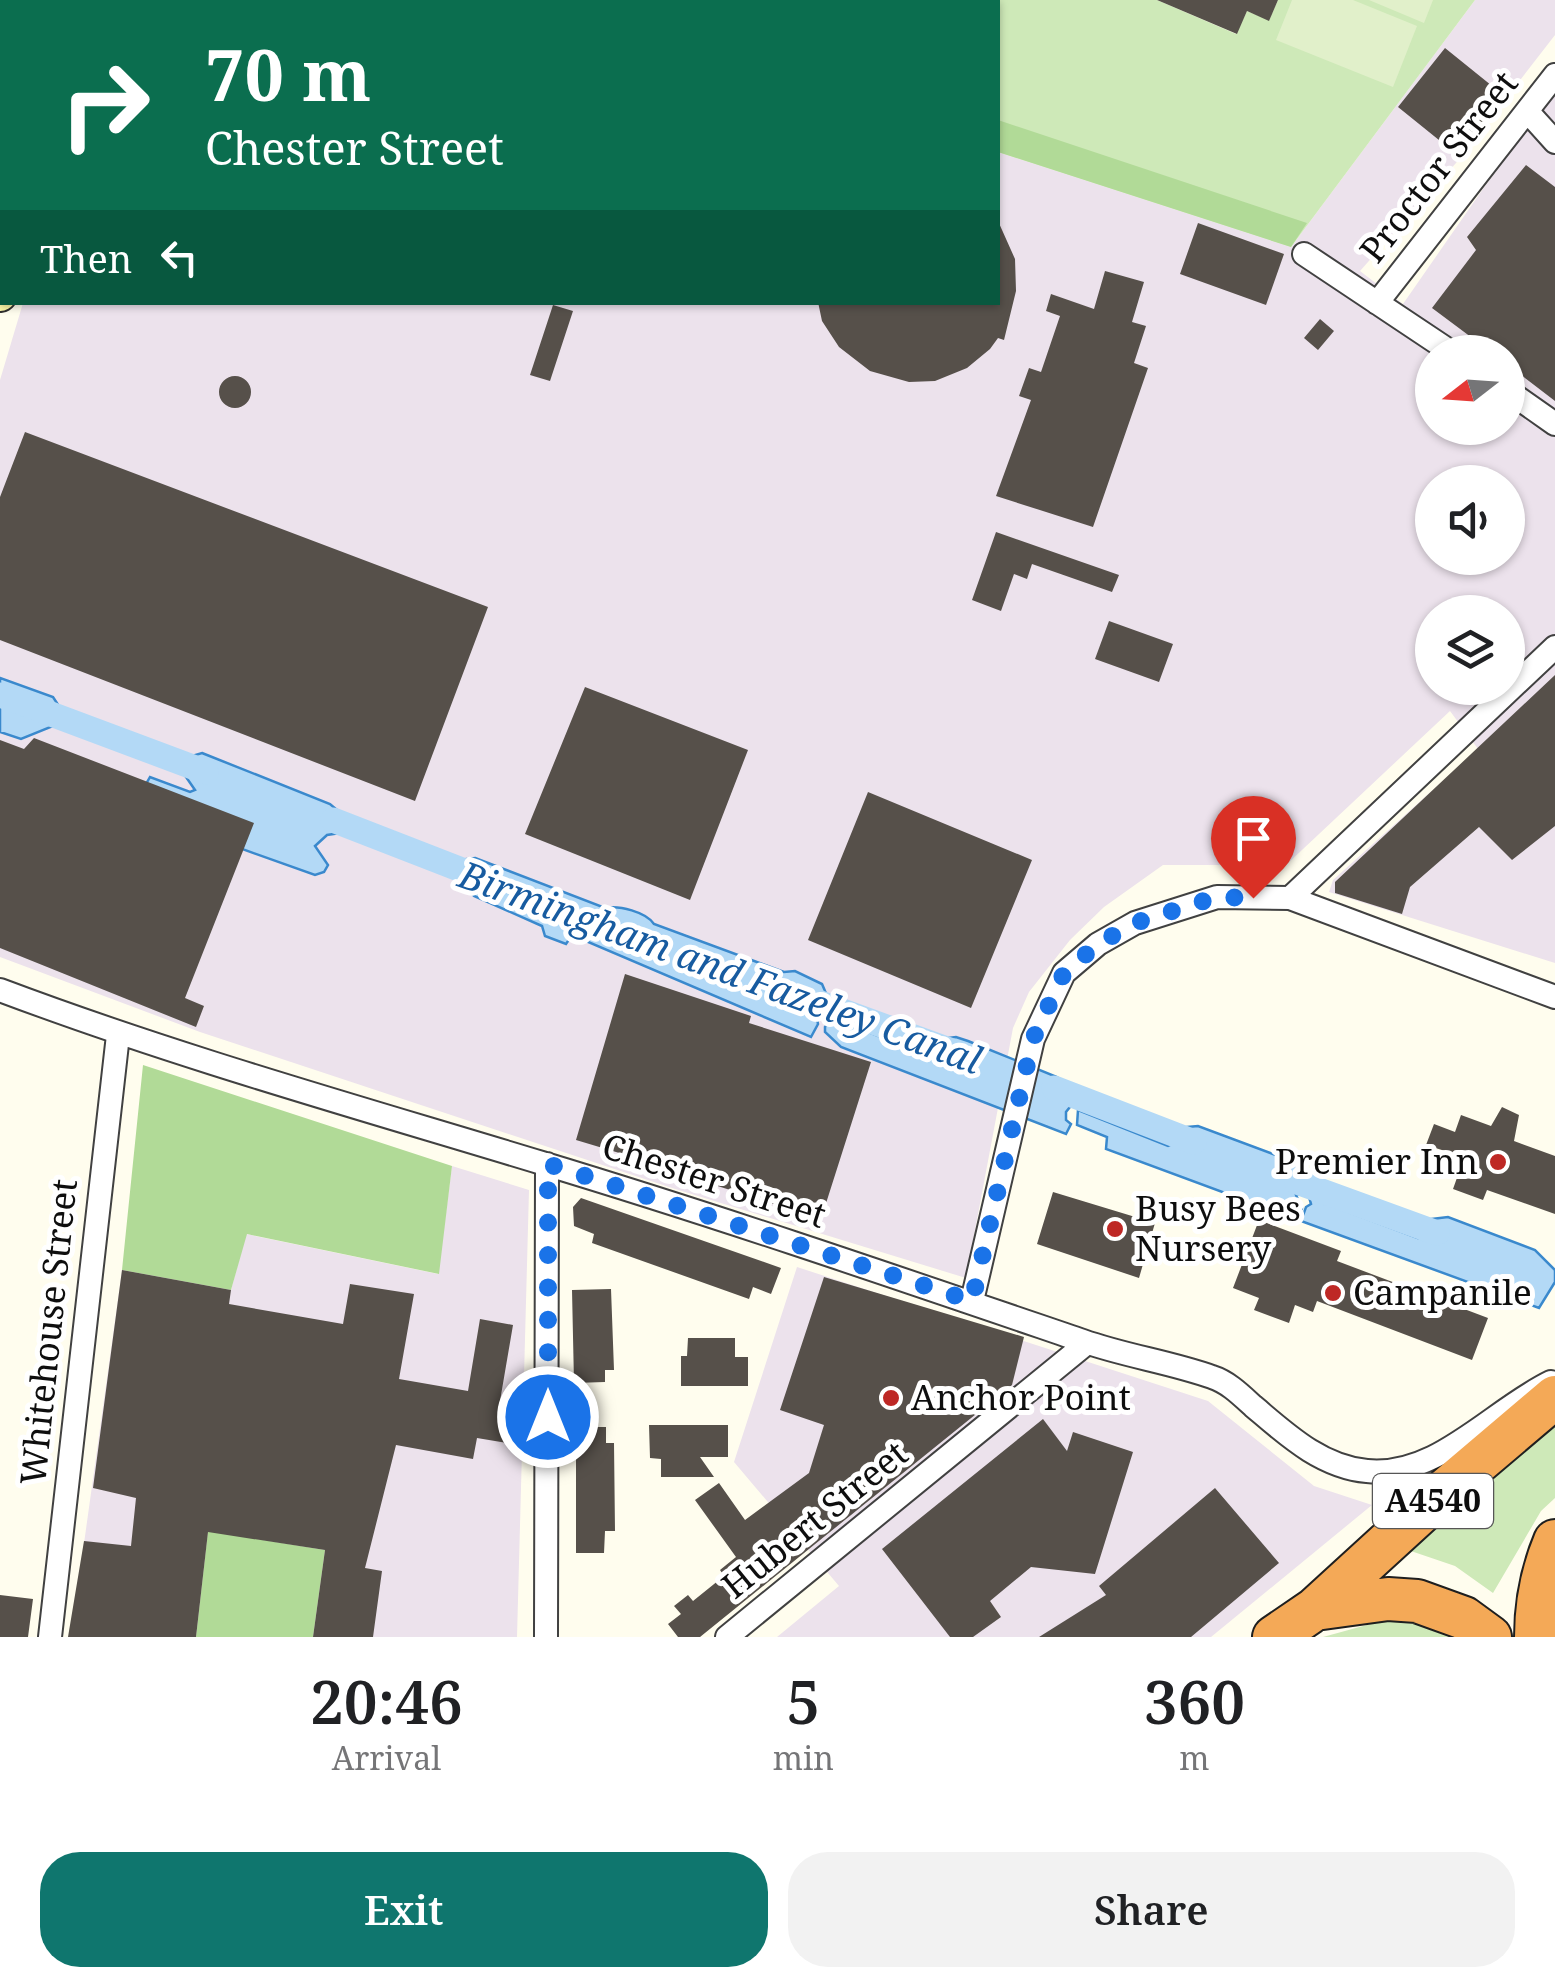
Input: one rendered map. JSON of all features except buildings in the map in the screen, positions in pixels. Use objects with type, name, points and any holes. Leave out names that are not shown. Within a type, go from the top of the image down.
[{"type":"highway","name":"A4540","points":[[1315,1609],[1555,1397]]},
{"type":"highway","points":[[1536,1637],[1536,1608],[1555,1541]]},
{"type":"highway","points":[[1274,1637],[1315,1609],[1388,1598],[1416,1601],[1464,1618],[1490,1637]]},
{"type":"street","name":"Proctor Street","points":[[1377,302],[1555,75]]},
{"type":"street","points":[[1528,112],[1555,142]]},
{"type":"street","points":[[1304,254],[1426,335]]},
{"type":"street","points":[[1525,403],[1555,424]]},
{"type":"street","points":[[1290,898],[1555,647]]},
{"type":"street","points":[[972,1301],[1033,1039],[1064,973],[1098,944],[1135,923],[1216,897],[1290,898],[1551,992]]},
{"type":"street","name":"Chester Street","points":[[0,990],[118,1034],[548,1164],[972,1301],[1087,1343],[1217,1378],[1322,1459],[1360,1471],[1387,1473],[1437,1456],[1524,1395],[1555,1380]]},
{"type":"street","name":"Whitehouse Street","points":[[50,1637],[118,1034]]},
{"type":"street","points":[[546,1637],[548,1164]]},
{"type":"street","name":"Hubert Street","points":[[727,1637],[1087,1343]]},
{"type":"shaded area","points":[[1475,0],[1555,0],[1555,35],[1456,163],[1360,271],[1403,304],[1555,94],[1555,963],[1329,892],[1333,880],[1478,749],[1450,711],[1286,865],[1163,865],[1104,907],[1070,940],[1029,992],[1013,1028],[966,1278],[672,1188],[200,1032],[0,957],[0,380],[22,305],[1000,305],[1000,153],[1291,247]]},
{"type":"shaded area","points":[[452,1166],[529,1190],[517,1637],[313,1637],[325,1550],[208,1532],[196,1637],[71,1637],[122,1270],[231,1290],[246,1234],[438,1274]]},
{"type":"shaded area","points":[[797,1267],[1208,1401],[1314,1486],[1372,1505],[1211,1637],[777,1637],[839,1586],[734,1462]]},
{"type":"green space","points":[[1000,0],[1157,0],[1236,34],[1247,11],[1269,20],[1278,0],[1475,0],[1291,247],[1000,153]]},
{"type":"green space","points":[[1292,0],[1353,0],[1417,26],[1393,87],[1276,40]]},
{"type":"green space","points":[[1369,0],[1433,0],[1424,23]]},
{"type":"green space","points":[[1000,121],[1307,223],[1291,247],[1000,153]]},
{"type":"green space","points":[[143,1065],[452,1166],[439,1274],[247,1234],[231,1290],[122,1270]]},
{"type":"green space","points":[[1555,1415],[1555,1498],[1541,1511],[1493,1593],[1455,1566],[1405,1549]]},
{"type":"green space","points":[[208,1531],[325,1550],[313,1637],[196,1637]]},
{"type":"green space","points":[[1385,1620],[1440,1627],[1455,1637],[1323,1637]]},
{"type":"water","points":[[0,678],[53,697],[68,720],[21,739],[0,732]]},
{"type":"water","points":[[202,753],[330,804],[361,830],[327,835],[315,846],[328,865],[324,872],[315,875],[242,849],[146,784],[150,777],[190,792],[195,790],[175,761]]},
{"type":"water","points":[[475,858],[605,908],[639,913],[654,924],[784,972],[795,971],[822,984],[828,998],[843,1010],[816,1012],[818,1024],[811,1037],[572,935],[566,944],[545,936],[542,926],[474,896],[443,862]]},
{"type":"water","points":[[833,1018],[931,1057],[936,1055],[924,1041],[956,1037],[1057,1077],[1086,1100],[1074,1102],[1066,1112],[1066,1120],[1071,1124],[1066,1134],[841,1047],[825,1032]]},
{"type":"water","points":[[1078,1110],[1168,1146],[1177,1142],[1164,1129],[1198,1126],[1297,1163],[1327,1192],[1296,1195],[1302,1208],[1298,1220],[1106,1149],[1107,1137],[1077,1125]]},
{"type":"water","points":[[1309,1197],[1418,1238],[1422,1235],[1407,1222],[1448,1217],[1535,1250],[1555,1270],[1555,1282],[1539,1308],[1301,1221],[1311,1204]]},
{"type":"waterway","name":"Birmingham and Fazeley Canal","points":[[0,695],[206,772]]},
{"type":"waterway","name":"Birmingham and Fazeley Canal","points":[[333,820],[472,874]]},
{"type":"waterway","name":"Birmingham and Fazeley Canal","points":[[815,1001],[955,1052]]},
{"type":"waterway","name":"Birmingham and Fazeley Canal","points":[[1054,1088],[1194,1142]]},
{"type":"waterway","name":"Birmingham and Fazeley Canal","points":[[1297,1182],[1437,1233]]},
{"type":"place","name":"Premier Inn","points":[[1498,1162]]},
{"type":"place","name":"Busy Bees Nursery","points":[[1115,1229]]},
{"type":"place","name":"Campanile","points":[[1333,1293]]},
{"type":"place","name":"Anchor Point","points":[[891,1398]]},
{"type":"route","points":[[548,1417],[548,1164],[972,1301],[1033,1039],[1064,973],[1098,944],[1135,923],[1216,897],[1253,898]]}]
